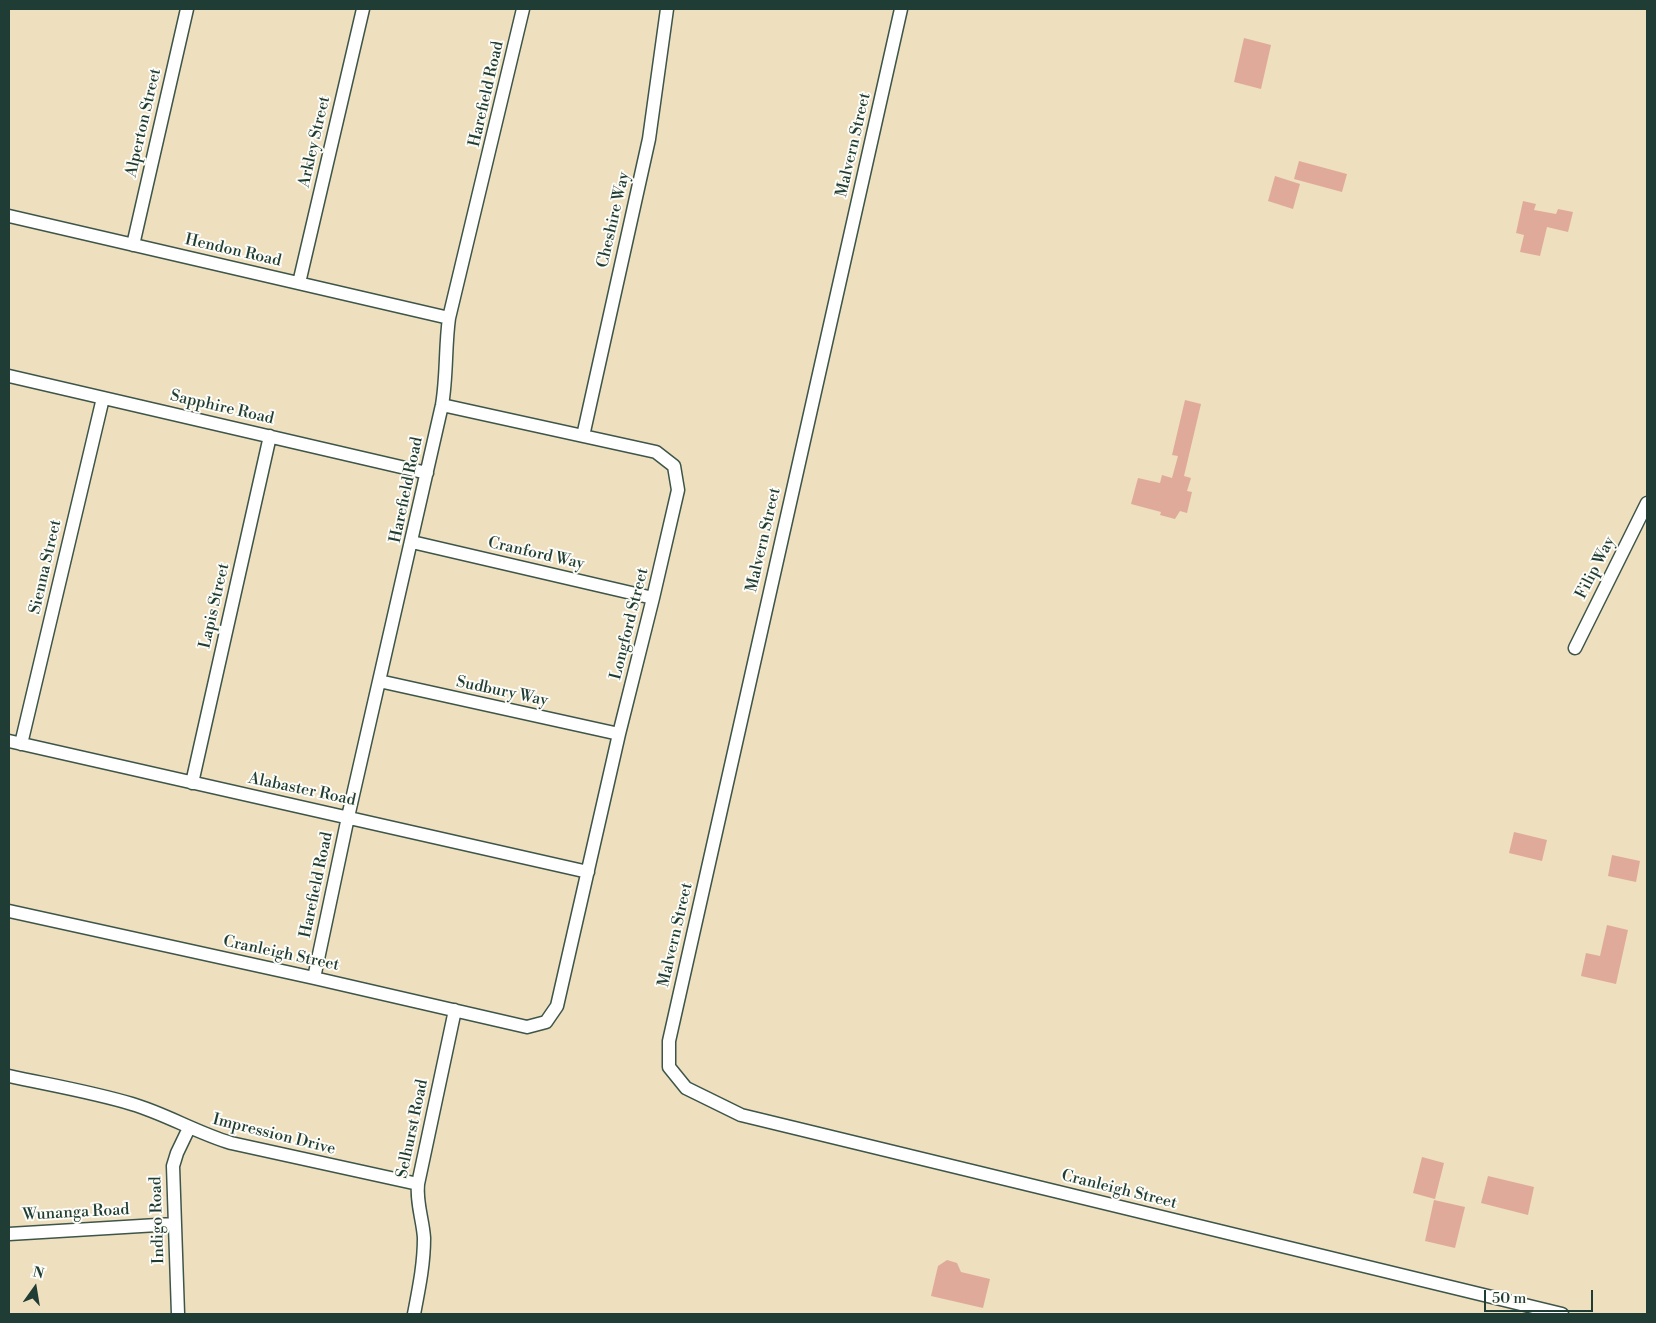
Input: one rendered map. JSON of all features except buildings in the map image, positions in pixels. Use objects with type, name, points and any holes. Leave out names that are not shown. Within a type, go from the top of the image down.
[{"type":"street","name":"Alperton Street","points":[[133,245],[187,9]]},
{"type":"street","name":"Arkley Street","points":[[299,283],[362,9]]},
{"type":"street","name":"Harefield Road","points":[[314,978],[348,817],[442,405],[445,385],[446,336],[449,318],[524,9]]},
{"type":"street","name":"Cheshire Way","points":[[583,436],[649,139],[667,9]]},
{"type":"street","name":"Malvern Street","points":[[677,1077],[669,1067],[668,1041],[901,9]]},
{"type":"street","name":"Hendon Road","points":[[9,216],[449,318]]},
{"type":"street","name":"Sapphire Road","points":[[9,376],[427,472]]},
{"type":"street","name":"Sienna Street","points":[[15,742],[103,398]]},
{"type":"street","name":"Longford Street","points":[[442,405],[656,452],[674,466],[678,490],[619,734],[557,1006],[546,1022]]},
{"type":"street","name":"Lapis Street","points":[[192,783],[270,436]]},
{"type":"street","name":"Filip Way","points":[[1575,648],[1647,503]]},
{"type":"street","name":"Cranford Way","points":[[412,542],[653,598]]},
{"type":"street","name":"Sudbury Way","points":[[379,681],[619,734]]},
{"type":"street","name":"Alabaster Road","points":[[15,742],[588,872]]},
{"type":"street","name":"Cranleigh Street","points":[[9,911],[527,1027],[546,1022]]},
{"type":"street","name":"Selhurst Road","points":[[414,1314],[423,1270],[424,1236],[418,1200],[418,1184],[455,1010]]},
{"type":"street","name":"Impression Drive","points":[[9,1076],[131,1104],[159,1113],[208,1137],[418,1184]]},
{"type":"street","name":"Cranleigh Street","points":[[677,1077],[686,1088],[740,1115],[1562,1314]]},
{"type":"street","name":"Indigo Road","points":[[178,1314],[173,1166],[189,1128]]},
{"type":"street","name":"Wunanga Road","points":[[9,1234],[174,1224]]}]
